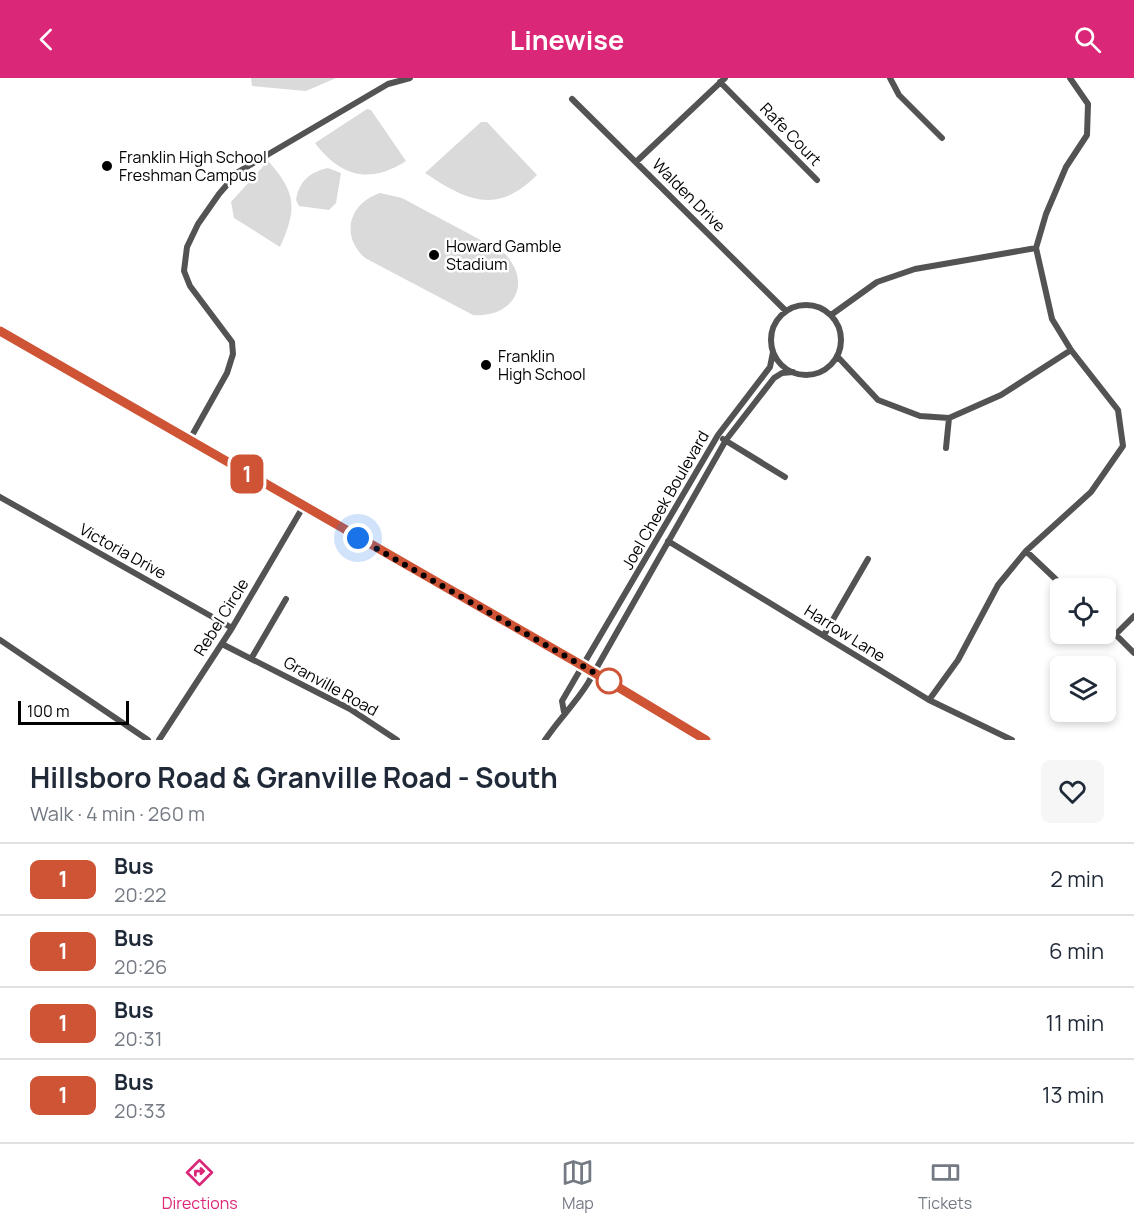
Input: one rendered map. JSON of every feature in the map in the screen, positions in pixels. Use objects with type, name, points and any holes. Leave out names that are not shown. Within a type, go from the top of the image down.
[{"type":"main road","points":[[0,331],[583,666],[706,740]]},
{"type":"street","points":[[190,440],[227,373],[233,354],[232,342],[190,286],[184,271],[187,247],[203,216],[238,172],[388,84],[410,78]]},
{"type":"street","points":[[890,78],[899,95],[942,138]]},
{"type":"street","points":[[929,700],[958,660],[998,585],[1026,551],[1091,492],[1123,446],[1118,410],[1071,350],[1052,319],[1036,248],[1066,167],[1087,135],[1088,104],[1070,78]]},
{"type":"street","points":[[637,161],[722,80]]},
{"type":"street","name":"Rafe Court","points":[[722,80],[817,180]]},
{"type":"street","name":"Walden Drive","points":[[572,99],[786,311]]},
{"type":"street","points":[[831,315],[877,282],[906,272],[1036,248]]},
{"type":"street","points":[[810,305],[831,315],[840,333],[837,356],[823,370],[807,375],[793,372],[779,363],[773,352],[771,339],[774,326],[786,311],[798,306],[810,305]]},
{"type":"street","points":[[837,356],[878,400],[920,416],[949,418],[1001,395],[1071,350]]},
{"type":"street","name":"Joel Cheek Boulevard","points":[[583,666],[718,435],[770,367],[773,352]]},
{"type":"street","name":"Joel Cheek Boulevard","points":[[593,672],[726,440],[774,378],[782,373],[793,372]]},
{"type":"street","points":[[946,448],[949,418]]},
{"type":"street","points":[[718,435],[785,477]]},
{"type":"street","name":"Victoria Drive","points":[[0,497],[232,628]]},
{"type":"street","name":"Rebel Circle","points":[[159,740],[222,645],[303,507]]},
{"type":"street","name":"Harrow Lane","points":[[668,541],[929,700],[1012,740]]},
{"type":"street","points":[[1026,551],[1054,578]]},
{"type":"street","points":[[824,635],[868,559]]},
{"type":"street","points":[[251,659],[286,599]]},
{"type":"street","points":[[1134,616],[1116,634],[1134,653]]},
{"type":"street","points":[[606,628],[616,632]]},
{"type":"street","points":[[0,640],[148,740]]},
{"type":"street","name":"Granville Road","points":[[222,645],[350,709],[397,740]]},
{"type":"street","points":[[564,712],[562,701],[583,666]]},
{"type":"street","points":[[545,740],[564,712],[574,706],[593,672]]},
{"type":"shaded area","points":[[251,78],[336,78],[306,91],[252,86]]},
{"type":"shaded area","points":[[367,109],[371,110],[406,161],[380,173],[368,175],[345,170],[315,143]]},
{"type":"shaded area","points":[[481,122],[487,122],[537,175],[522,188],[508,196],[494,200],[481,200],[468,196],[425,173]]},
{"type":"shaded area","points":[[268,161],[278,172],[289,192],[291,202],[289,222],[280,247],[234,218],[231,202]]},
{"type":"shaded area","points":[[328,168],[341,173],[336,203],[329,210],[299,206],[296,200],[302,183],[315,172]]},
{"type":"shaded area","name":"Howard Gamble Stadium","points":[[380,193],[402,198],[503,252],[512,263],[517,275],[518,286],[509,304],[499,311],[473,315],[365,258],[352,240],[352,221],[361,204]]},
{"type":"bus line","name":"1","points":[[0,331],[583,666],[706,740]]},
{"type":"place","name":"Franklin High School Freshman Campus","points":[[107,166]]},
{"type":"place","name":"Howard Gamble Stadium","points":[[434,255]]},
{"type":"place","name":"Franklin High School","points":[[486,365]]},
{"type":"route","points":[[358,538],[609,681]]}]
